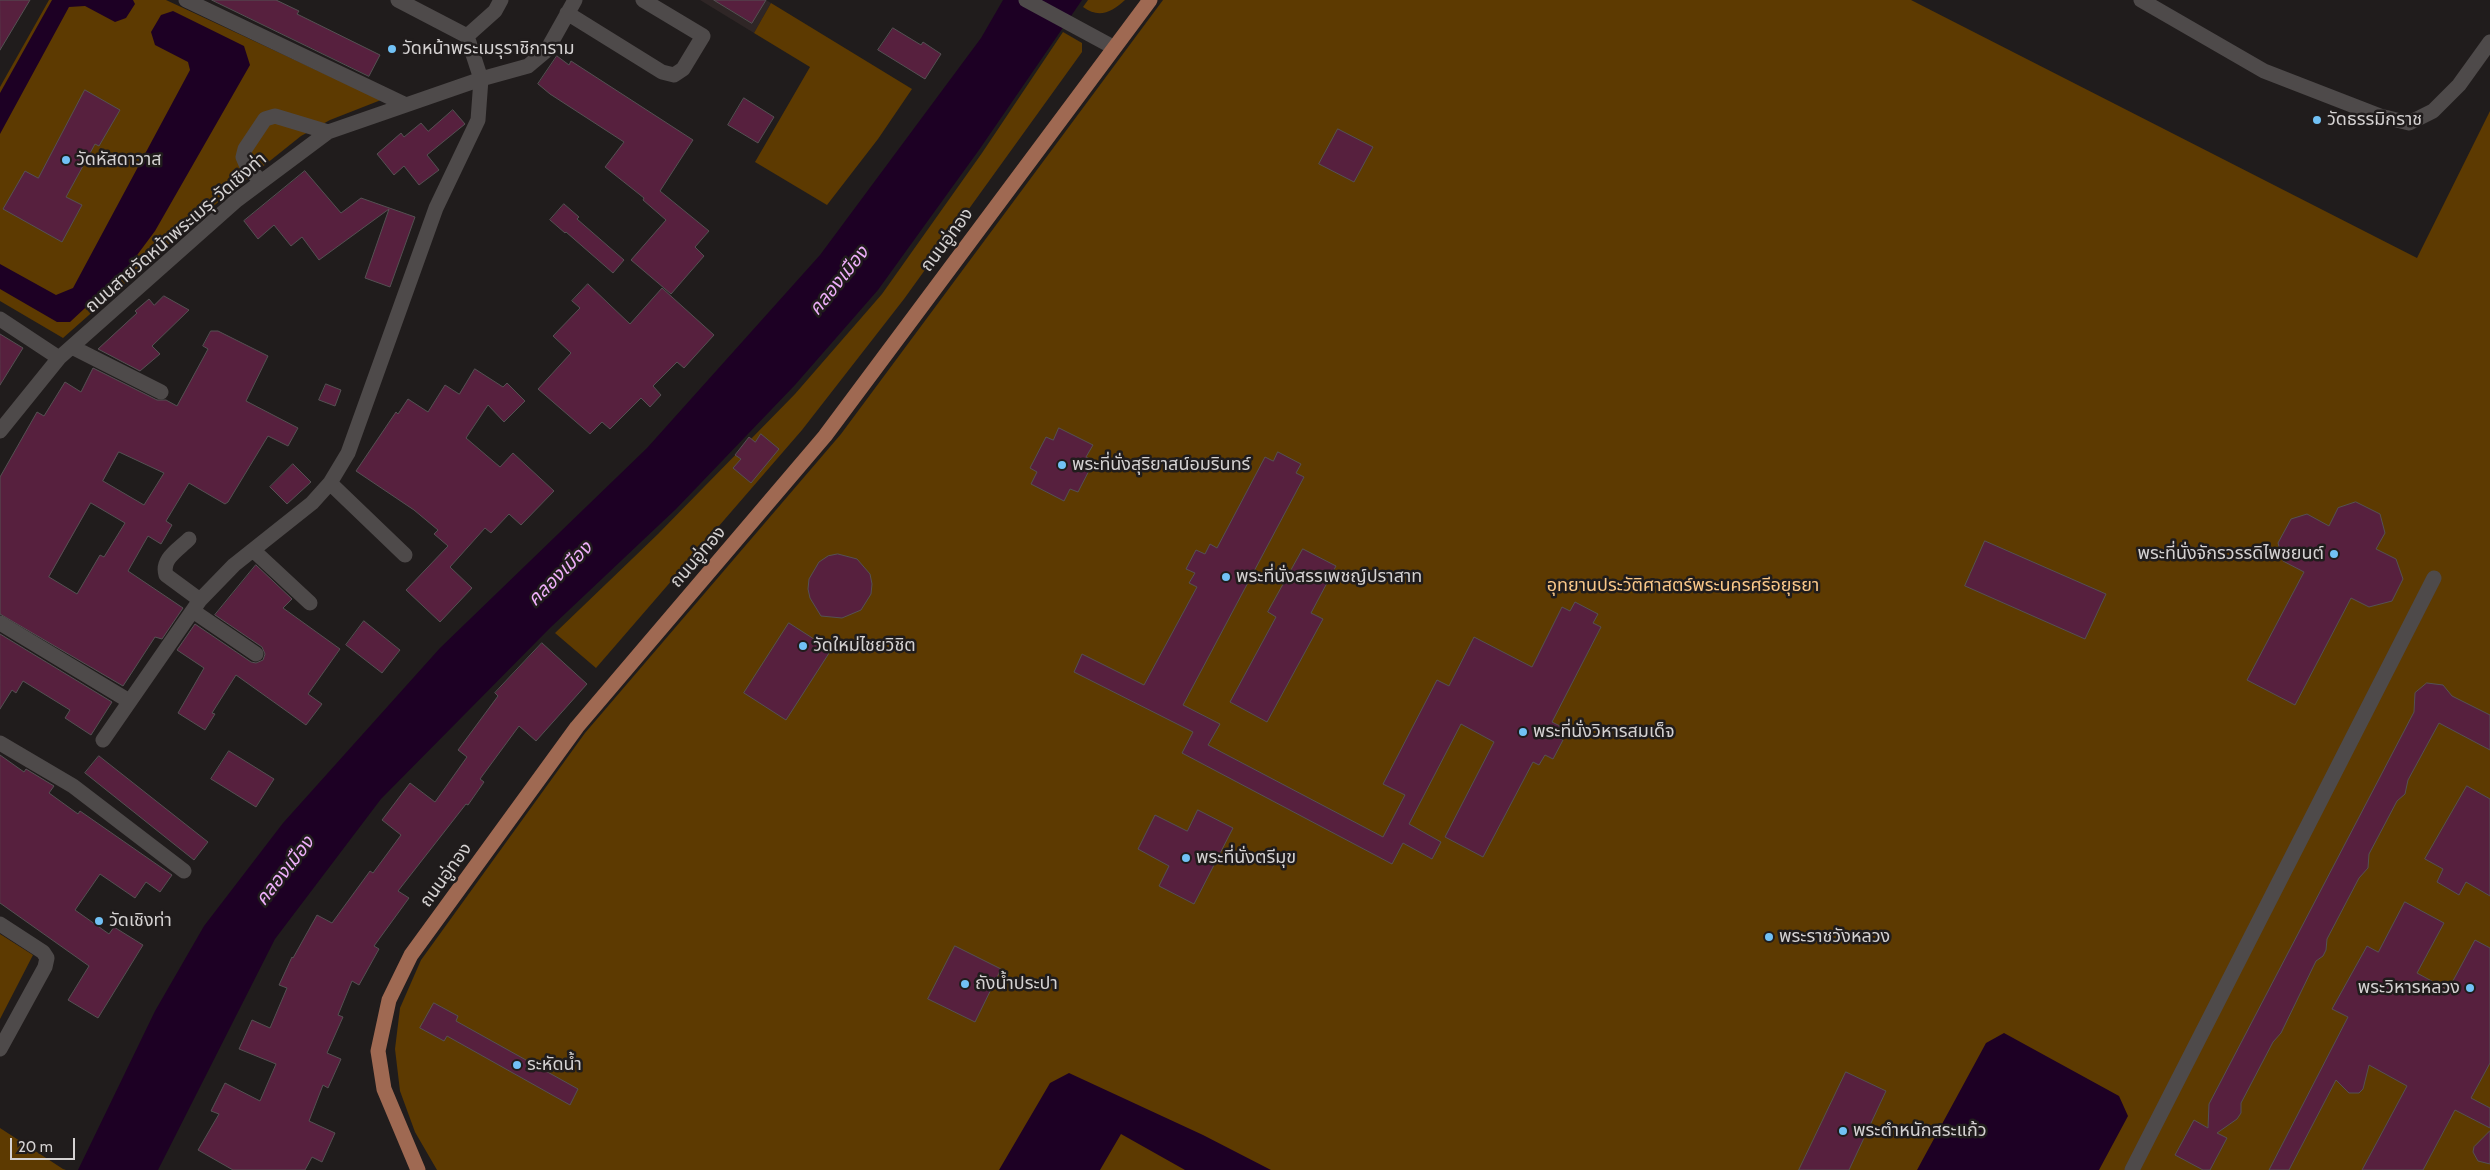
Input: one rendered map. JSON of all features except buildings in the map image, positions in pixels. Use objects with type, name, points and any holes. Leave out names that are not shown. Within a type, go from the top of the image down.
[{"type":"main road","name":"ถนนอู่ทอง","points":[[418,1170],[384,1089],[378,1051],[389,1000],[411,956],[577,727],[825,436],[1113,47],[1150,0]]},
{"type":"street","points":[[186,0],[404,104]]},
{"type":"street","points":[[103,740],[196,606],[234,565],[312,503],[330,483],[348,452],[436,208],[478,120],[481,79],[467,36],[398,0]]},
{"type":"street","points":[[467,36],[495,11],[501,0]]},
{"type":"street","points":[[571,7],[662,72],[674,75],[683,69],[703,36],[643,0]]},
{"type":"street","points":[[1026,0],[1113,47]]},
{"type":"street","points":[[2141,0],[2264,71],[2380,116],[2409,123],[2433,111],[2459,85],[2490,42]]},
{"type":"street","name":"ถนนสายวัดหน้าพระเมรุ-วัดเชิงท่า","points":[[0,431],[72,346],[238,200],[328,132],[404,104],[528,66],[547,50],[571,7]]},
{"type":"street","points":[[261,182],[246,164],[243,157],[245,149],[265,119],[275,116],[328,132]]},
{"type":"street","points":[[0,319],[60,358]]},
{"type":"street","points":[[72,346],[161,392]]},
{"type":"street","points":[[330,483],[405,555]]},
{"type":"street","points":[[189,539],[165,562],[166,575],[196,606],[256,654]]},
{"type":"street","points":[[253,550],[310,602]]},
{"type":"street","points":[[2132,1170],[2434,578]]},
{"type":"street","points":[[0,623],[129,701]]},
{"type":"street","points":[[0,743],[73,786],[184,871]]},
{"type":"street","points":[[0,924],[43,952],[47,958],[45,967],[0,1049]]},
{"type":"shaded area","points":[[700,0],[766,0],[771,3],[754,33]]},
{"type":"green space","points":[[49,0],[166,0],[381,100],[330,120],[301,136],[201,216],[63,338],[0,301],[0,87]]},
{"type":"green space","points":[[1088,0],[1125,0],[1110,11],[1094,13],[1083,7]]},
{"type":"green space","name":"อุทยานประวัติศาสตร์พระนครศรีอยุธยา","points":[[1163,0],[1911,0],[2417,258],[2490,111],[2490,1170],[437,1170],[415,1132],[400,1091],[395,1049],[400,1008],[421,960],[585,733],[841,434]]},
{"type":"green space","points":[[771,3],[912,89],[878,139],[827,205],[755,162],[810,67],[754,33]]},
{"type":"green space","points":[[1063,32],[1082,43],[1082,52],[904,299],[802,430],[596,668],[555,633],[658,534],[795,394],[882,294],[982,153]]},
{"type":"green space","points":[[0,934],[33,955],[0,1019]]},
{"type":"green space","points":[[0,1128],[63,1169],[66,1170],[0,1170]]},
{"type":"water","points":[[52,0],[133,0],[135,4],[126,18],[115,22],[85,6],[69,7],[0,134],[0,93]]},
{"type":"water","name":"คลองเมือง","points":[[1003,0],[1082,0],[979,150],[878,290],[795,385],[676,509],[550,628],[381,799],[275,939],[158,1170],[78,1170],[155,1011],[204,926],[283,823],[440,648],[647,448],[820,255],[981,38]]},
{"type":"water","points":[[173,11],[244,46],[250,65],[155,231],[126,270],[70,322],[57,322],[0,289],[0,264],[56,295],[73,288],[190,70],[188,62],[155,45],[151,32],[161,15]]},
{"type":"water","points":[[2004,1033],[2119,1096],[2128,1116],[2099,1170],[1917,1170],[1986,1043]]},
{"type":"water","points":[[1069,1073],[1203,1135],[1271,1170],[1185,1170],[1121,1134],[1100,1170],[999,1170],[1050,1083]]},
{"type":"place","name":"วัดหน้าพระเมรุราชิการาม","points":[[392,49]]},
{"type":"place","name":"วัดธรรมิกราช","points":[[2317,120]]},
{"type":"place","name":"วัดหัสดาวาส","points":[[66,160]]},
{"type":"place","name":"พระที่นั่งสุริยาสน์อมรินทร์","points":[[1062,465]]},
{"type":"place","name":"พระที่นั่งจักรวรรดิไพชยนต์","points":[[2334,554]]},
{"type":"place","name":"พระที่นั่งสรรเพชญ์ปราสาท","points":[[1226,577]]},
{"type":"place","name":"วัดใหม่ไชยวิชิต","points":[[803,646]]},
{"type":"place","name":"พระที่นั่งวิหารสมเด็จ","points":[[1523,732]]},
{"type":"place","name":"พระที่นั่งตรีมุข","points":[[1186,858]]},
{"type":"place","name":"วัดเชิงท่า","points":[[99,921]]},
{"type":"place","name":"พระราชวังหลวง","points":[[1769,937]]},
{"type":"place","name":"ถังน้ำประปา","points":[[965,984]]},
{"type":"place","name":"พระวิหารหลวง","points":[[2470,988]]},
{"type":"place","name":"ระหัดน้ำ","points":[[517,1065]]},
{"type":"place","name":"พระตำหนักสระแก้ว","points":[[1843,1131]]}]
